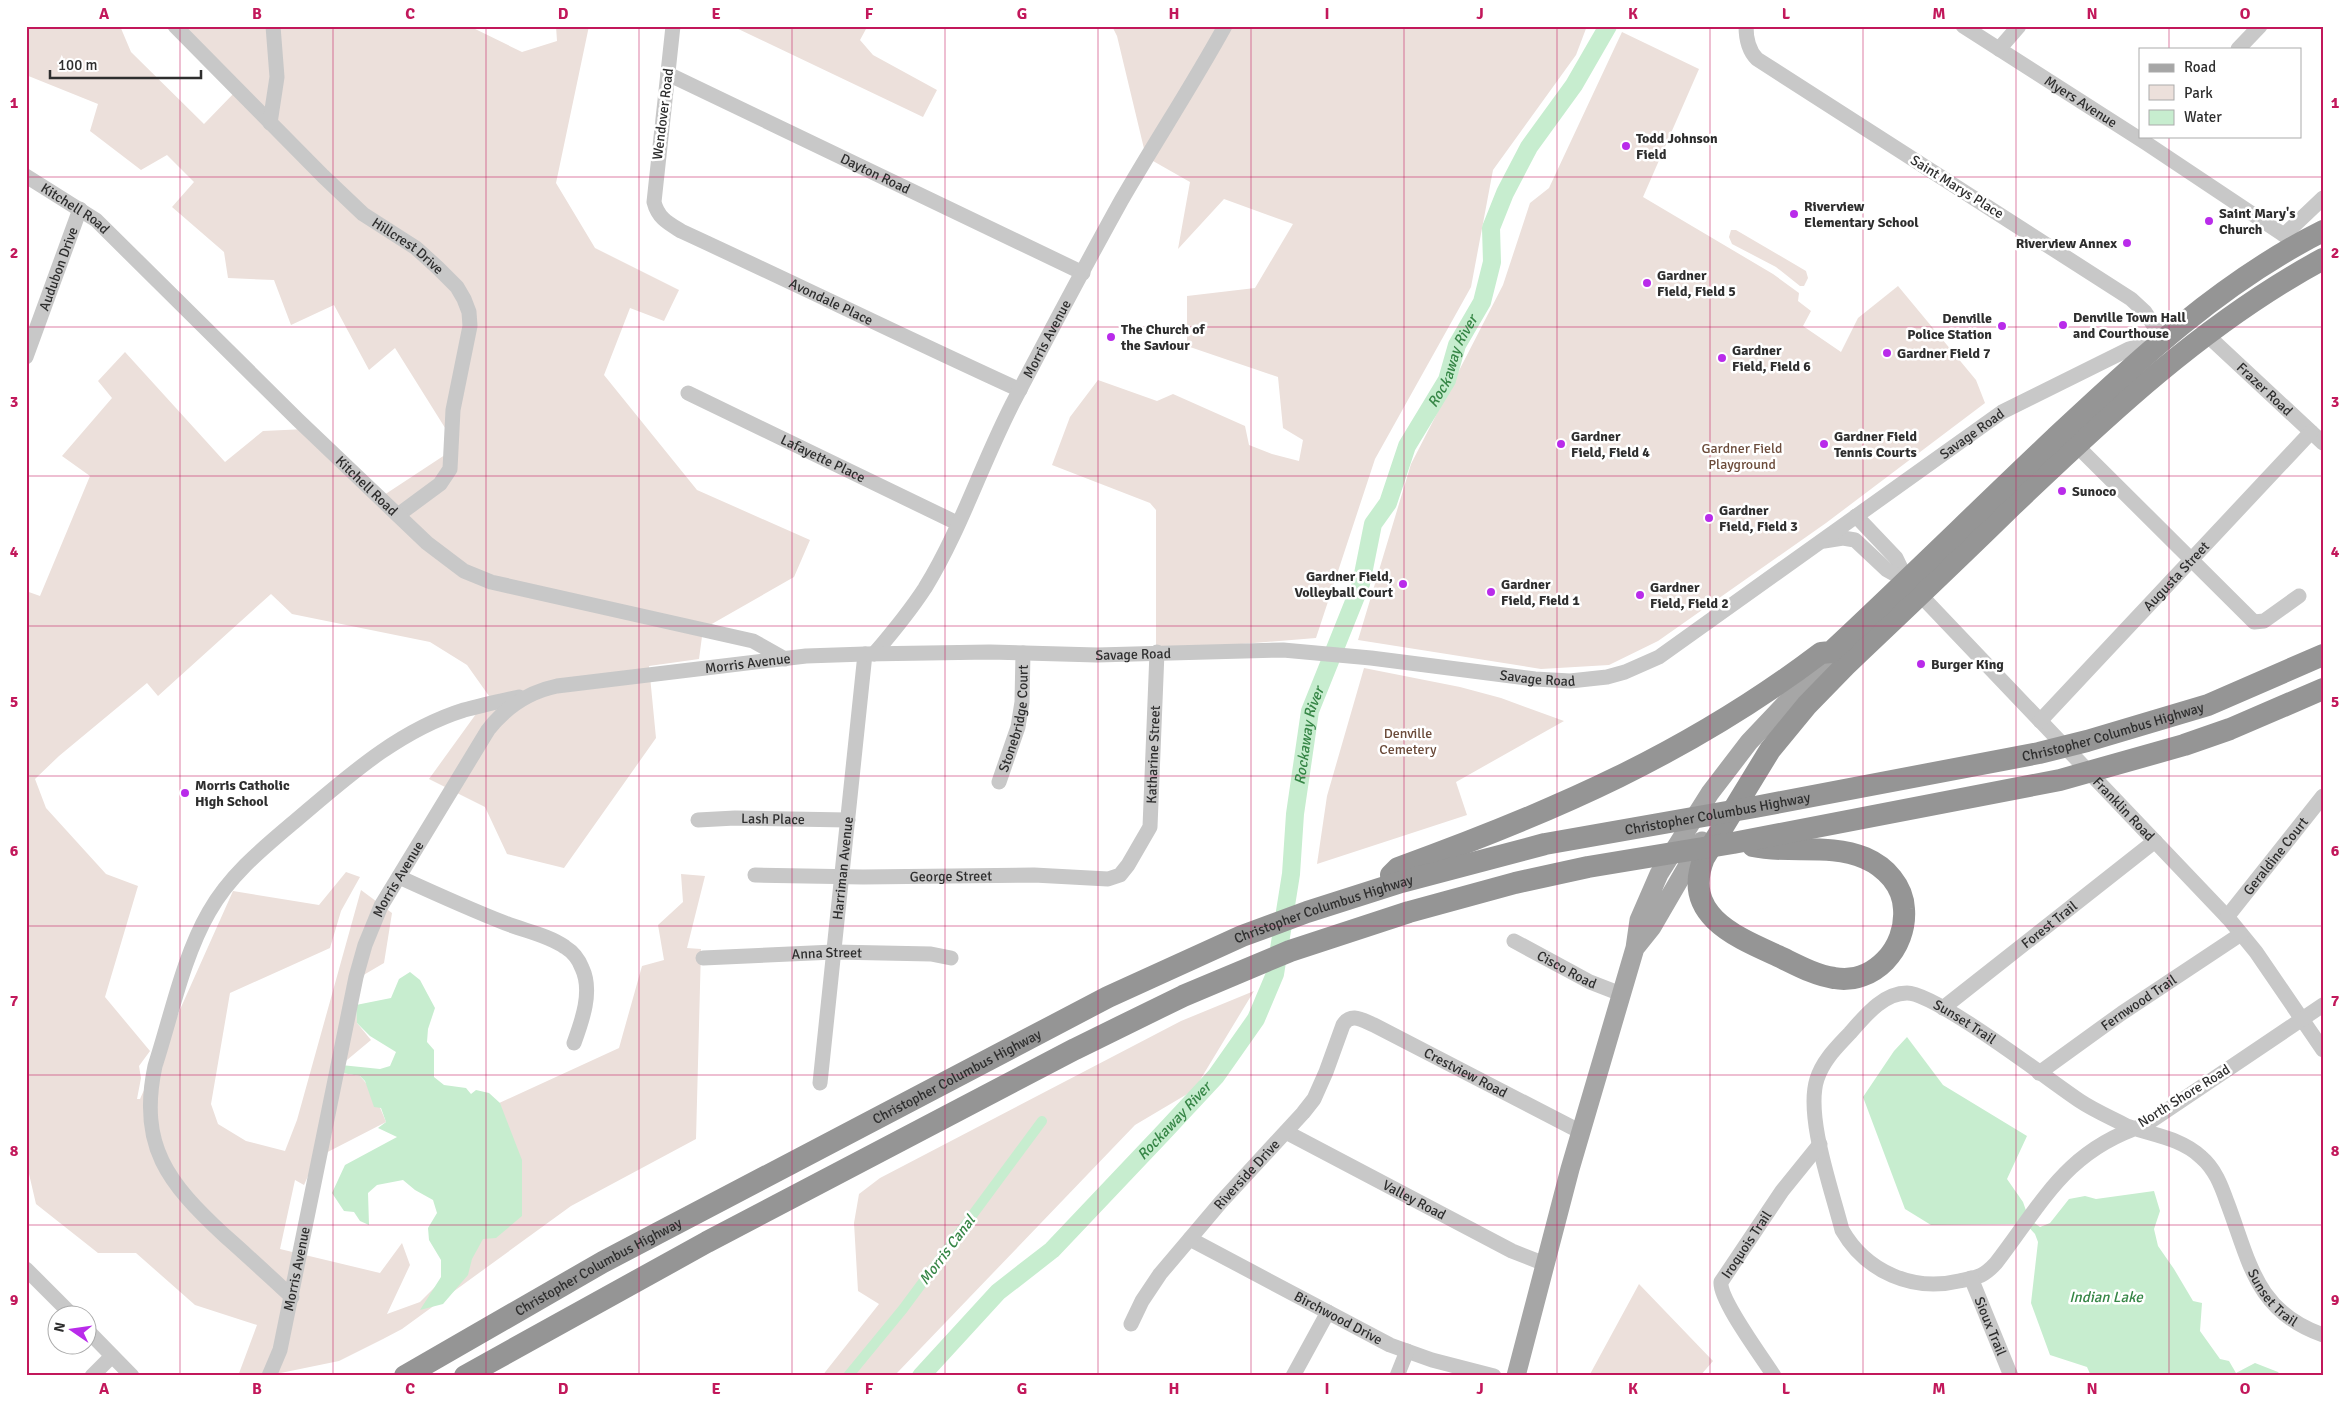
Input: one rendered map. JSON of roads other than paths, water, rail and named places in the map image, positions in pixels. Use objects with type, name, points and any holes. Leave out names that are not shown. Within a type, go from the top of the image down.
[{"type":"highway","points":[[1734,843],[1769,849],[1824,849],[1847,852],[1875,864],[1892,878],[1902,896],[1904,925],[1894,951],[1884,963],[1866,974],[1852,978],[1829,977],[1738,938],[1718,924],[1704,905],[1699,886],[1700,868],[1704,858],[1770,750],[1822,689],[1914,588],[2097,398],[2163,340],[2282,244],[2318,231]]},
{"type":"highway","points":[[1378,889],[1398,868],[1516,824],[1591,792],[1672,751],[1750,704],[1821,653],[1831,652],[1914,588],[2141,387],[2254,301],[2323,259]]},
{"type":"highway","name":"Christopher Columbus Highway","points":[[404,1376],[612,1257],[1108,997],[1242,936],[1321,907],[1378,889],[1508,853],[1581,837],[1755,807],[2039,753],[2087,741],[2208,705],[2323,655]]},
{"type":"highway","name":"Christopher Columbus Highway","points":[[465,1376],[725,1232],[1075,1049],[1215,982],[1299,948],[1453,899],[1524,881],[1651,856],[1734,843],[2060,780],[2122,763],[2230,729],[2323,689]]},
{"type":"main road","points":[[1516,1376],[1581,1132],[1635,948],[1639,920],[1659,874],[1710,794],[1749,742],[1825,662],[1831,652]]},
{"type":"main road","points":[[1635,948],[1652,926],[1735,789],[1770,750]]},
{"type":"street","name":"Hillcrest Drive","points":[[176,26],[270,123],[363,214],[416,248],[438,268],[457,287],[469,312],[469,340],[453,410],[450,469],[440,484],[398,514]]},
{"type":"street","points":[[270,123],[277,78],[273,26]]},
{"type":"street","name":"Wendover Road","points":[[654,202],[673,26]]},
{"type":"street","name":"Morris Avenue","points":[[869,654],[897,627],[925,588],[958,523],[988,452],[1020,390],[1125,195],[1183,102],[1225,26]]},
{"type":"street","name":"Myers Avenue","points":[[1963,26],[2139,133]]},
{"type":"street","points":[[1999,48],[2019,26]]},
{"type":"street","points":[[2239,48],[2260,26]]},
{"type":"street","name":"Saint Marys Place","points":[[1747,34],[1751,52],[1757,59],[2131,299],[2145,312],[2163,340]]},
{"type":"street","name":"Dayton Road","points":[[668,74],[1083,273]]},
{"type":"street","name":"Myers Avenue","points":[[2150,140],[2282,244]]},
{"type":"street","name":"Kitchell Road","points":[[26,176],[96,220],[298,420],[427,543],[450,562],[479,578],[753,641],[785,659]]},
{"type":"street","points":[[2282,244],[2323,198]]},
{"type":"street","name":"Avondale Place","points":[[654,202],[660,217],[681,231],[1020,390]]},
{"type":"street","name":"Audubon Drive","points":[[26,357],[80,209]]},
{"type":"street","name":"Frazer Road","points":[[2207,335],[2323,443]]},
{"type":"street","name":"Savage Road","points":[[814,656],[1023,653],[1097,655],[1283,650],[1370,658],[1535,679],[1570,681],[1607,677],[1625,672],[1659,657],[1823,541],[1972,432],[2023,400],[2129,349],[2163,340]]},
{"type":"street","name":"Lafayette Place","points":[[688,393],[958,523]]},
{"type":"street","name":"Augusta Street","points":[[2040,721],[2311,432]]},
{"type":"street","points":[[2076,445],[2254,622],[2264,620],[2299,596]]},
{"type":"street","points":[[1823,541],[1843,538],[1855,540],[1856,516]]},
{"type":"street","name":"Franklin Road","points":[[1856,516],[1896,558],[1914,588]]},
{"type":"street","name":"Franklin Road","points":[[1855,540],[1888,570],[1914,588],[2227,917],[2302,1018],[2323,1050]]},
{"type":"street","name":"Katharine Street","points":[[1136,853],[1150,827],[1152,808],[1157,652]]},
{"type":"street","name":"Stonebridge Court","points":[[999,782],[1018,727],[1022,702],[1023,653]]},
{"type":"street","name":"Harriman Avenue","points":[[820,1082],[848,820],[869,654]]},
{"type":"street","name":"Morris Avenue","points":[[269,1376],[280,1350],[292,1297],[356,977],[374,924],[399,877],[488,730],[510,706],[535,693],[557,686],[814,656]]},
{"type":"street","points":[[292,1297],[191,1204],[168,1174],[154,1140],[150,1103],[155,1066],[198,933],[219,896],[252,857],[364,763],[411,734],[452,715],[535,693]]},
{"type":"street","name":"Geraldine Court","points":[[2227,917],[2323,796]]},
{"type":"street","name":"Lash Place","points":[[698,820],[735,818],[848,820]]},
{"type":"street","name":"Forest Trail","points":[[1943,1008],[2155,842]]},
{"type":"street","name":"George Street","points":[[755,875],[960,877],[1034,875],[1108,879],[1120,875],[1136,853]]},
{"type":"street","points":[[399,877],[468,908],[553,940],[572,953],[583,970],[587,997],[574,1042]]},
{"type":"street","name":"Fernwood Trail","points":[[2039,1073],[2122,1013],[2241,934]]},
{"type":"street","name":"Cisco Road","points":[[1514,941],[1590,982],[1621,994]]},
{"type":"street","name":"Anna Street","points":[[703,958],[834,952],[931,954],[951,958]]},
{"type":"street","name":"Sunset Trail","points":[[1971,1278],[1943,1285],[1915,1283],[1880,1270],[1858,1253],[1842,1230],[1813,1114],[1814,1090],[1818,1077],[1831,1052],[1867,1014],[1888,997],[1897,994],[1916,994],[1943,1008],[2083,1103],[2133,1128],[2176,1141],[2194,1152],[2210,1166],[2218,1178],[2263,1293],[2286,1316],[2323,1335]]},
{"type":"street","name":"North Shore Road","points":[[1971,1278],[1985,1275],[2063,1173],[2081,1157],[2100,1144],[2133,1128],[2145,1125],[2323,1005]]},
{"type":"street","name":"Crestview Road","points":[[1349,1018],[1355,1017],[1374,1025],[1581,1132]]},
{"type":"street","name":"Riverside Drive","points":[[1131,1324],[1142,1301],[1151,1288],[1190,1239],[1314,1099],[1343,1026],[1349,1018]]},
{"type":"street","name":"Valley Road","points":[[1286,1132],[1512,1251],[1545,1264]]},
{"type":"street","name":"Iroquois Trail","points":[[1771,1374],[1720,1288],[1720,1282],[1782,1191],[1820,1144]]},
{"type":"street","name":"Birchwood Drive","points":[[1190,1239],[1328,1312],[1407,1351],[1432,1360],[1494,1376]]},
{"type":"street","points":[[26,1269],[61,1304]]},
{"type":"street","name":"Sioux Trail","points":[[1971,1278],[2011,1376]]},
{"type":"street","points":[[1293,1376],[1328,1312]]},
{"type":"street","points":[[98,1341],[132,1376]]},
{"type":"street","points":[[1397,1376],[1407,1351]]},
{"type":"street","points":[[92,1376],[112,1356]]},
{"type":"water","points":[[410,972],[420,980],[435,1008],[428,1029],[427,1042],[434,1050],[434,1077],[444,1085],[466,1088],[471,1094],[476,1090],[489,1093],[500,1103],[522,1160],[522,1216],[496,1238],[483,1239],[472,1259],[468,1275],[443,1304],[420,1310],[441,1277],[441,1260],[429,1240],[428,1228],[437,1213],[433,1200],[415,1190],[403,1180],[377,1185],[368,1193],[369,1225],[360,1221],[354,1212],[344,1211],[332,1193],[345,1165],[397,1137],[378,1128],[386,1122],[381,1108],[374,1107],[365,1081],[360,1076],[342,1073],[341,1065],[380,1069],[390,1066],[396,1052],[370,1036],[357,1023],[356,1005],[391,998],[399,979]]},
{"type":"water","name":"Indian Lake","points":[[1907,1037],[1943,1085],[2027,1136],[2007,1179],[2023,1202],[2029,1219],[2040,1227],[2050,1223],[2069,1199],[2085,1196],[2096,1199],[2154,1191],[2160,1211],[2154,1229],[2158,1246],[2193,1301],[2202,1303],[2200,1331],[2220,1359],[2229,1361],[2236,1373],[2255,1363],[2278,1372],[2281,1376],[2091,1376],[2087,1367],[2050,1355],[2031,1303],[2038,1242],[2035,1234],[2026,1224],[1931,1225],[1905,1209],[1863,1097],[1894,1051]]},
{"type":"waterway","name":"Rockaway River","points":[[921,1376],[998,1292],[1052,1250],[1162,1134],[1216,1076],[1256,1019],[1275,974],[1291,874],[1295,814],[1310,711],[1361,584],[1373,524],[1388,503],[1407,446],[1447,380],[1457,345],[1482,302],[1492,262],[1491,228],[1505,193],[1529,147],[1574,85],[1608,26]]},
{"type":"waterway","name":"Morris Canal","points":[[848,1376],[903,1309],[1042,1121]]},
{"type":"place","name":"Todd Johnson Field","points":[[1626,146]]},
{"type":"place","name":"Riverview Elementary School","points":[[1794,214]]},
{"type":"place","name":"Saint Mary's Church","points":[[2209,221]]},
{"type":"place","name":"Riverview Annex","points":[[2127,243]]},
{"type":"place","name":"Gardner Field, Field 5","points":[[1647,283]]},
{"type":"place","name":"Denville Town Hall and Courthouse","points":[[2063,325]]},
{"type":"place","name":"Denville Police Station","points":[[2002,326]]},
{"type":"place","name":"The Church of the Saviour","points":[[1111,337]]},
{"type":"place","name":"Gardner Field 7","points":[[1887,353]]},
{"type":"place","name":"Gardner Field, Field 6","points":[[1722,358]]},
{"type":"place","name":"Gardner Field, Field 4","points":[[1561,444]]},
{"type":"place","name":"Gardner Field Tennis Courts","points":[[1824,444]]},
{"type":"place","name":"Sunoco","points":[[2062,491]]},
{"type":"place","name":"Gardner Field, Field 3","points":[[1709,518]]},
{"type":"place","name":"Gardner Field, Volleyball Court","points":[[1403,584]]},
{"type":"place","name":"Gardner Field, Field 1","points":[[1491,592]]},
{"type":"place","name":"Gardner Field, Field 2","points":[[1640,595]]},
{"type":"place","name":"Burger King","points":[[1921,664]]},
{"type":"place","name":"Morris Catholic High School","points":[[185,793]]},
{"type":"park label","name":"Gardner Field Playground","points":[[1742,456]]},
{"type":"park label","name":"Denville Cemetery","points":[[1408,742]]}]
